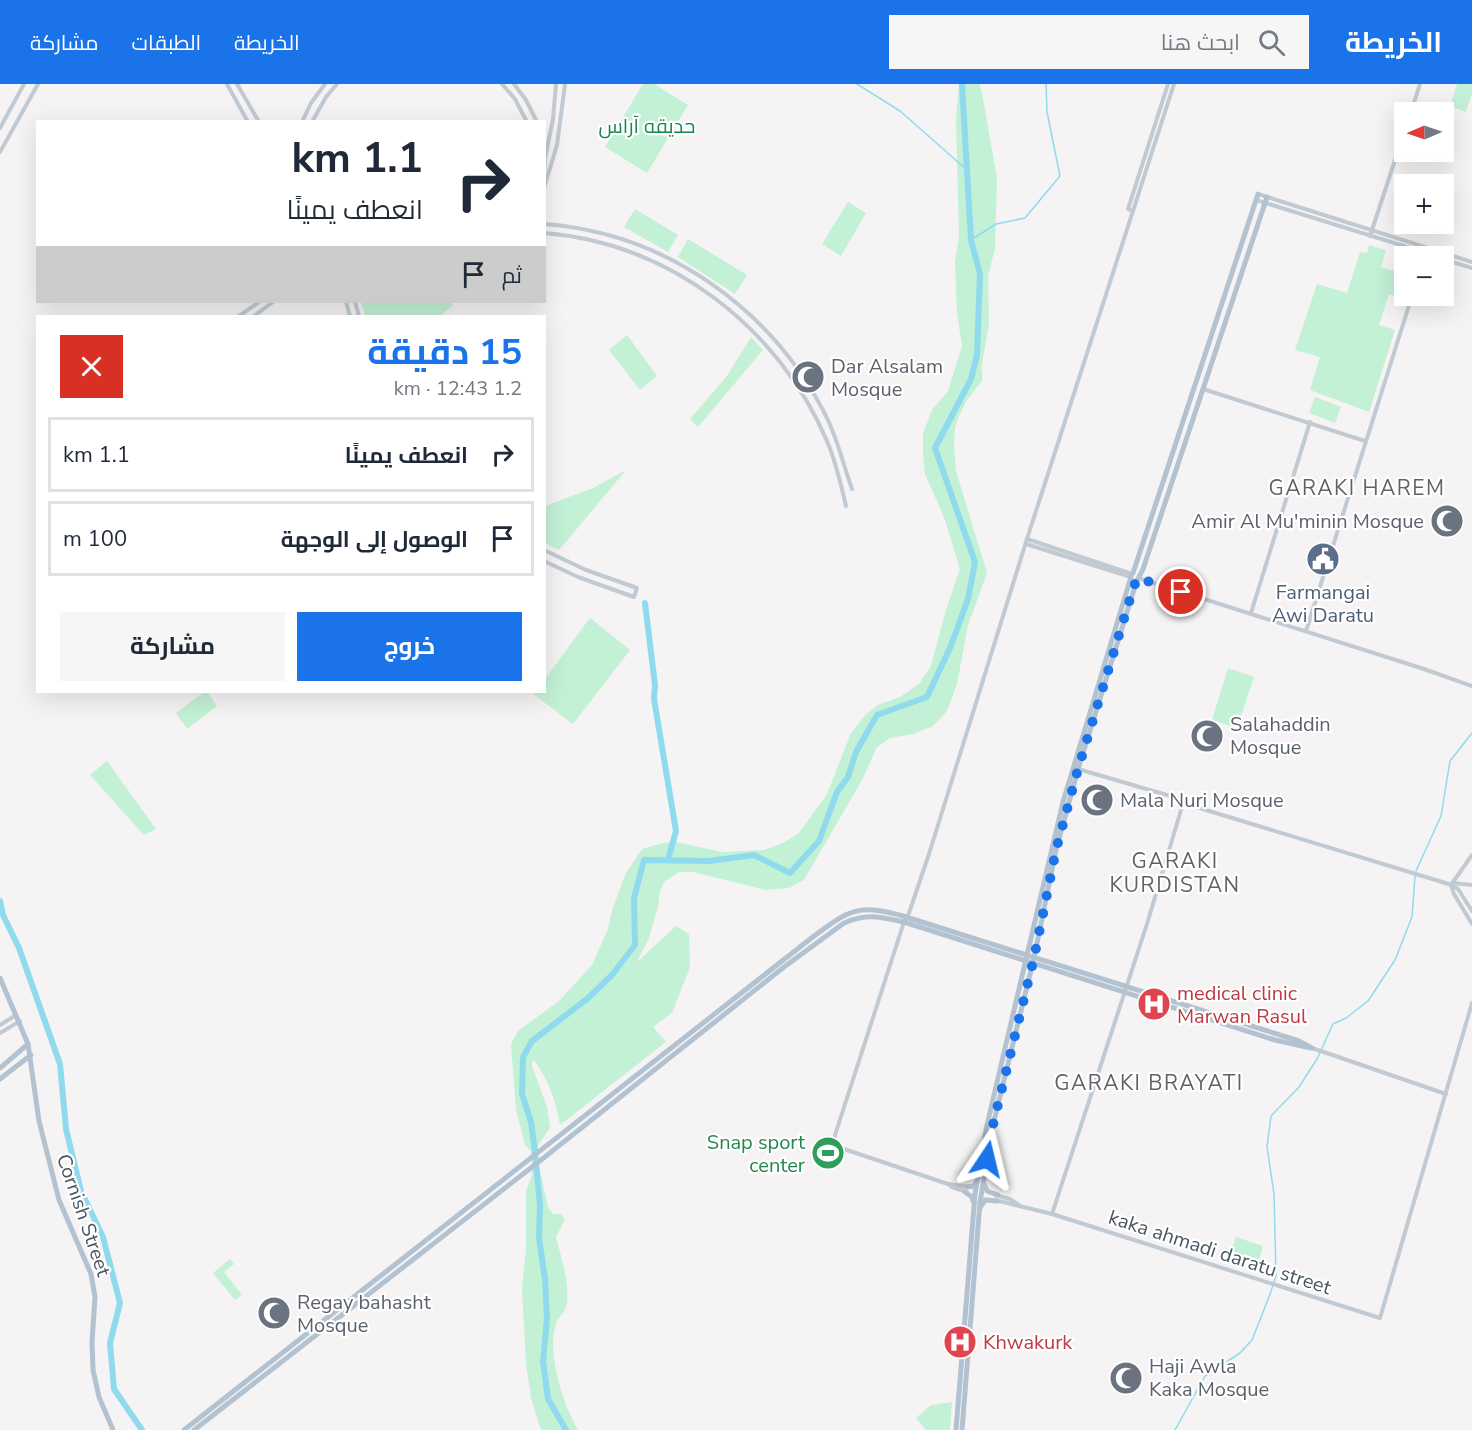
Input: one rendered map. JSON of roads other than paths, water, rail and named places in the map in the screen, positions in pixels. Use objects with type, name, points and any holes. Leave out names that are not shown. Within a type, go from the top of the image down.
[{"type":"main road","points":[[962,1430],[976,1212],[973,1198],[966,1189],[975,1186],[977,1178],[994,1092],[1030,960],[1063,801],[1257,197]]},
{"type":"main road","points":[[997,1198],[985,1189],[985,1173],[993,1125],[1056,850],[1135,577],[1203,389],[1266,200]]},
{"type":"main road","points":[[1216,323],[1223,326]]},
{"type":"main road","points":[[184,1430],[542,1150],[844,922],[870,915],[905,920],[1310,1048]]},
{"type":"main road","name":"Cornish Street","points":[[0,978],[20,1021],[31,1055],[39,1120],[55,1187],[87,1263],[93,1286],[93,1370],[99,1397],[113,1430]]},
{"type":"main road","points":[[194,1430],[541,1160],[713,1019]]},
{"type":"main road","points":[[0,1068],[28,1044]]},
{"type":"main road","points":[[0,1079],[31,1055]]},
{"type":"main road","points":[[978,1193],[985,1173]]},
{"type":"main road","points":[[956,1430],[978,1193],[977,1178]]},
{"type":"main road","points":[[976,1212],[984,1201],[997,1198]]},
{"type":"street","points":[[0,128],[26,84],[37,86],[0,152]]},
{"type":"street","points":[[227,84],[247,120]]},
{"type":"street","points":[[237,84],[258,120]]},
{"type":"street","points":[[303,120],[311,103],[325,84]]},
{"type":"street","points":[[313,120],[326,97],[337,84]]},
{"type":"street","points":[[502,84],[526,120]]},
{"type":"street","points":[[514,84],[528,102],[536,120]]},
{"type":"street","points":[[546,153],[553,119],[556,84]]},
{"type":"street","points":[[546,183],[554,161],[566,84]]},
{"type":"street","points":[[905,920],[1168,84]]},
{"type":"street","points":[[1130,210],[1174,84]]},
{"type":"street","points":[[1414,102],[1420,84]]},
{"type":"street","points":[[520,108],[528,102]]},
{"type":"street","points":[[546,158],[554,161]]},
{"type":"street","points":[[1371,233],[1394,162]]},
{"type":"street","points":[[1257,197],[1371,233],[1423,246]]},
{"type":"street","points":[[546,224],[599,232],[642,246],[690,270],[733,299],[772,337],[804,379],[829,422],[852,489]]},
{"type":"street","points":[[546,233],[597,242],[639,255],[686,278],[726,306],[770,349],[797,384],[824,435],[846,506]]},
{"type":"street","points":[[1371,233],[1404,246]]},
{"type":"street","points":[[639,255],[642,246]]},
{"type":"street","points":[[1454,256],[1472,262]]},
{"type":"street","points":[[1454,262],[1472,268]]},
{"type":"street","points":[[240,315],[258,303]]},
{"type":"street","points":[[255,315],[272,303]]},
{"type":"street","points":[[1306,631],[1409,306]]},
{"type":"street","points":[[797,384],[804,379]]},
{"type":"street","points":[[1203,389],[1365,441]]},
{"type":"street","points":[[1251,613],[1310,422]]},
{"type":"street","points":[[839,479],[847,475]]},
{"type":"street","points":[[1026,541],[1472,687]]},
{"type":"street","points":[[546,551],[586,570],[637,588],[634,597],[578,577],[546,562]]},
{"type":"street","points":[[1052,1214],[1184,800],[1078,769]]},
{"type":"street","points":[[1183,803],[1419,875],[1451,884],[1472,885]]},
{"type":"street","points":[[1451,884],[1472,855]]},
{"type":"street","points":[[1451,884],[1458,889],[1472,911]]},
{"type":"street","points":[[1451,884],[1454,894],[1472,924]]},
{"type":"street","name":"kaka ahmadi daratu street","points":[[905,920],[835,1135],[835,1141],[841,1148],[948,1184],[1052,1214],[1380,1318],[1446,1094]]},
{"type":"street","points":[[1310,1048],[1446,1094],[1472,1003]]},
{"type":"street","points":[[0,1025],[17,1015]]},
{"type":"street","points":[[9,1020],[13,1022],[13,1026]]},
{"type":"street","points":[[0,1033],[20,1021]]},
{"type":"waterway","points":[[857,84],[900,111],[967,170]]},
{"type":"waterway","points":[[566,1430],[548,1399],[543,1361],[547,1319],[545,1279],[539,1238],[540,1205],[534,1144],[531,1122],[522,1094],[523,1057],[532,1041],[587,999],[612,975],[635,945],[634,898],[644,860],[709,861],[754,855],[790,873],[819,841],[837,792],[848,777],[856,752],[877,715],[927,697],[950,648],[968,599],[975,562],[935,448],[971,379],[977,355],[980,274],[971,240],[962,84]]},
{"type":"waterway","points":[[971,240],[996,224],[1025,218],[1060,176],[1047,112],[1046,84]]},
{"type":"waterway","points":[[645,603],[655,685],[654,699],[676,831],[668,860]]},
{"type":"waterway","points":[[1416,871],[1441,816],[1450,761],[1472,733]]},
{"type":"waterway","points":[[1175,1430],[1205,1376],[1240,1353],[1252,1340],[1276,1276],[1274,1194],[1267,1147],[1271,1116],[1299,1087],[1317,1059],[1333,1024],[1346,1018],[1368,1001],[1395,960],[1412,917],[1415,876]]},
{"type":"waterway","points":[[0,901],[3,915],[19,948],[60,1064],[66,1129],[81,1191],[103,1237],[120,1303],[110,1343],[114,1389],[142,1430]]},
{"type":"place","name":"Dar Alsalam Mosque","points":[[808,377]]},
{"type":"place","name":"Amir Al Mu'minin Mosque","points":[[1447,521]]},
{"type":"place","name":"Farmangai Awi Daratu","points":[[1323,559]]},
{"type":"place","name":"Salahaddin Mosque","points":[[1207,736]]},
{"type":"place","name":"Mala Nuri Mosque","points":[[1097,800]]},
{"type":"place","name":"medical clinic Marwan Rasul","points":[[1154,1004]]},
{"type":"place","name":"Snap sport center","points":[[828,1153]]},
{"type":"place","name":"Regay bahasht Mosque","points":[[274,1313]]},
{"type":"place","name":"Khwakurk","points":[[960,1342]]},
{"type":"place","name":"Haji Awla Kaka Mosque","points":[[1126,1378]]},
{"type":"district","name":"GARAKI HAREM","points":[[1357,488]]},
{"type":"district","name":"GARAKI KURDISTAN","points":[[1175,873]]},
{"type":"district","name":"GARAKI BRAYATI","points":[[1149,1083]]},
{"type":"park label","name":"حديقه آراس","points":[[647,126]]}]
